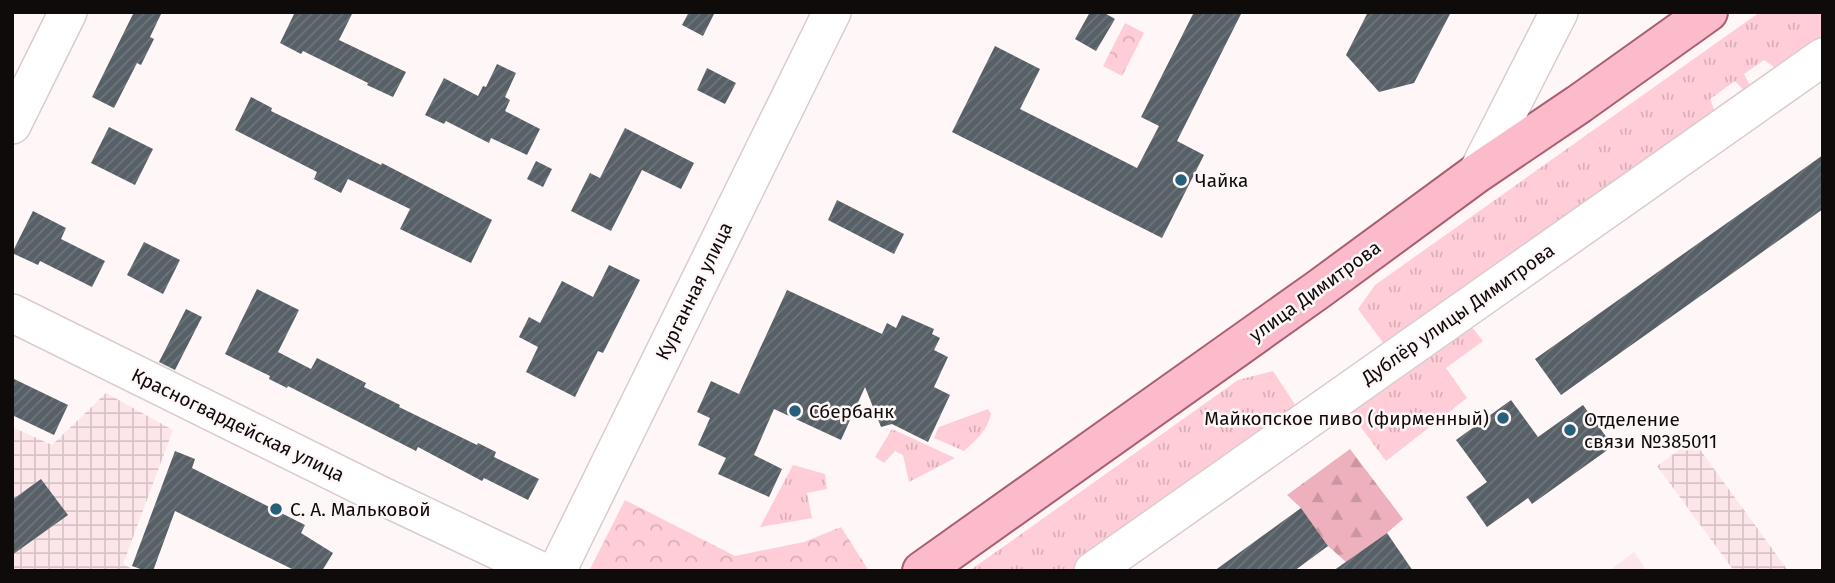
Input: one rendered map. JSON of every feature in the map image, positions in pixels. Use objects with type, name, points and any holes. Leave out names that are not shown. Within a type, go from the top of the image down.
[{"type":"main road","name":"улица Димитрова","points":[[922,571],[1319,289],[1476,173],[1708,12]]},
{"type":"street","points":[[12,125],[68,12]]},
{"type":"street","name":"Курганная улица","points":[[557,571],[832,12]]},
{"type":"street","points":[[1476,173],[1559,12]]},
{"type":"street","name":"Дублёр улицы Димитрова","points":[[1093,571],[1823,57]]},
{"type":"street","name":"Красногвардейская улица","points":[[12,313],[366,488],[541,571]]},
{"type":"shaded area","points":[[106,393],[173,430],[123,564],[136,571],[12,571],[12,427],[52,445]]},
{"type":"shaded area","points":[[1693,440],[1787,569],[1785,571],[1734,571],[1657,466]]},
{"type":"shaded area","points":[[1634,552],[1647,571],[1609,571]]},
{"type":"green space","points":[[1760,12],[1823,12],[1823,43],[1781,72],[1764,60],[1744,74],[1753,92],[1748,95],[1735,81],[1710,99],[1717,117],[1387,348],[1358,309],[1375,285]]},
{"type":"green space","points":[[1125,23],[1144,33],[1122,76],[1103,66]]},
{"type":"green space","points":[[1467,321],[1483,341],[1446,368],[1467,398],[1386,461],[1354,418],[1351,409]]},
{"type":"green space","points":[[1273,371],[1294,403],[1296,415],[1075,571],[969,571],[1238,380]]},
{"type":"green space","points":[[988,409],[991,414],[987,425],[964,451],[934,438],[939,427]]},
{"type":"green space","points":[[892,429],[955,458],[909,482],[903,455],[895,451],[884,463],[875,457]]},
{"type":"green space","points":[[1350,449],[1403,519],[1346,562],[1328,546],[1301,508],[1287,495]]},
{"type":"green space","points":[[793,465],[825,474],[827,489],[807,493],[812,518],[760,527]]},
{"type":"green space","points":[[625,500],[735,556],[804,542],[841,527],[869,571],[589,571]]},
{"type":"building","points":[[134,12],[162,12],[150,37],[154,39],[141,65],[137,63],[114,108],[92,97]]},
{"type":"building","points":[[295,12],[353,12],[339,40],[406,72],[393,97],[303,51],[301,54],[280,43]]},
{"type":"building","points":[[689,12],[715,12],[703,36],[682,25]]},
{"type":"building","points":[[1090,12],[1103,12],[1115,19],[1096,51],[1075,39]]},
{"type":"building","points":[[1194,12],[1242,12],[1177,141],[1204,155],[1162,238],[952,132],[995,46],[1040,69],[1020,109],[1137,168],[1159,126],[1141,117]]},
{"type":"building","points":[[1368,12],[1451,12],[1414,83],[1379,92],[1346,55]]},
{"type":"building","points":[[497,64],[516,73],[505,97],[510,100],[505,111],[540,129],[527,155],[491,138],[489,143],[446,121],[444,124],[425,115],[444,78],[478,96],[483,86],[486,87]]},
{"type":"building","points":[[707,68],[736,83],[725,104],[697,90]]},
{"type":"building","points":[[251,97],[272,108],[271,111],[381,165],[382,163],[492,220],[471,263],[400,229],[410,209],[348,179],[341,193],[314,179],[317,172],[235,130]]},
{"type":"building","points":[[109,127],[153,149],[135,185],[91,163]]},
{"type":"building","points":[[625,128],[694,163],[681,189],[642,170],[611,231],[571,211],[590,173],[600,178]]},
{"type":"building","points":[[1823,155],[1823,209],[1561,395],[1535,359]]},
{"type":"building","points":[[536,161],[552,169],[543,187],[527,179]]},
{"type":"building","points":[[837,200],[904,234],[894,254],[828,220]]},
{"type":"building","points":[[33,211],[66,228],[61,239],[105,261],[92,287],[40,261],[38,265],[12,253]]},
{"type":"building","points":[[144,242],[180,260],[163,294],[127,275]]},
{"type":"building","points":[[609,265],[640,280],[603,353],[598,351],[575,397],[526,372],[538,347],[519,337],[529,317],[540,323],[562,281],[593,297]]},
{"type":"building","points":[[257,289],[299,310],[278,352],[311,369],[317,358],[366,383],[364,387],[400,405],[399,407],[496,452],[494,457],[539,479],[528,500],[484,478],[482,481],[418,447],[416,451],[269,379],[270,376],[225,354]]},
{"type":"building","points":[[787,290],[882,334],[887,323],[896,328],[902,315],[934,329],[932,334],[940,338],[934,350],[948,357],[934,387],[950,395],[928,442],[892,424],[881,427],[865,387],[841,440],[774,409],[754,455],[782,469],[769,497],[718,474],[726,458],[698,445],[710,418],[697,412],[711,381],[739,394]]},
{"type":"building","points":[[186,309],[202,317],[175,370],[159,362]]},
{"type":"building","points":[[12,378],[68,405],[54,435],[12,415]]},
{"type":"building","points":[[1511,400],[1538,437],[1583,405],[1613,446],[1532,504],[1528,498],[1487,527],[1466,497],[1487,482],[1456,440]]},
{"type":"building","points":[[175,451],[195,459],[192,468],[305,525],[301,533],[333,553],[322,571],[296,571],[175,511],[153,571],[132,566]]},
{"type":"building","points":[[41,479],[68,515],[12,555],[12,500]]},
{"type":"building","points":[[1301,508],[1328,546],[1294,571],[1214,571]]},
{"type":"building","points":[[1387,533],[1413,571],[1333,571]]},
{"type":"place","name":"Чайка","points":[[1181,180]]},
{"type":"place","name":"Сбербанк","points":[[795,411]]},
{"type":"place","name":"Майкопское пиво (фирменный)","points":[[1503,418]]},
{"type":"place","name":"Отделение связи №385011","points":[[1570,430]]},
{"type":"place","name":"С. А. Мальковой","points":[[276,509]]}]
